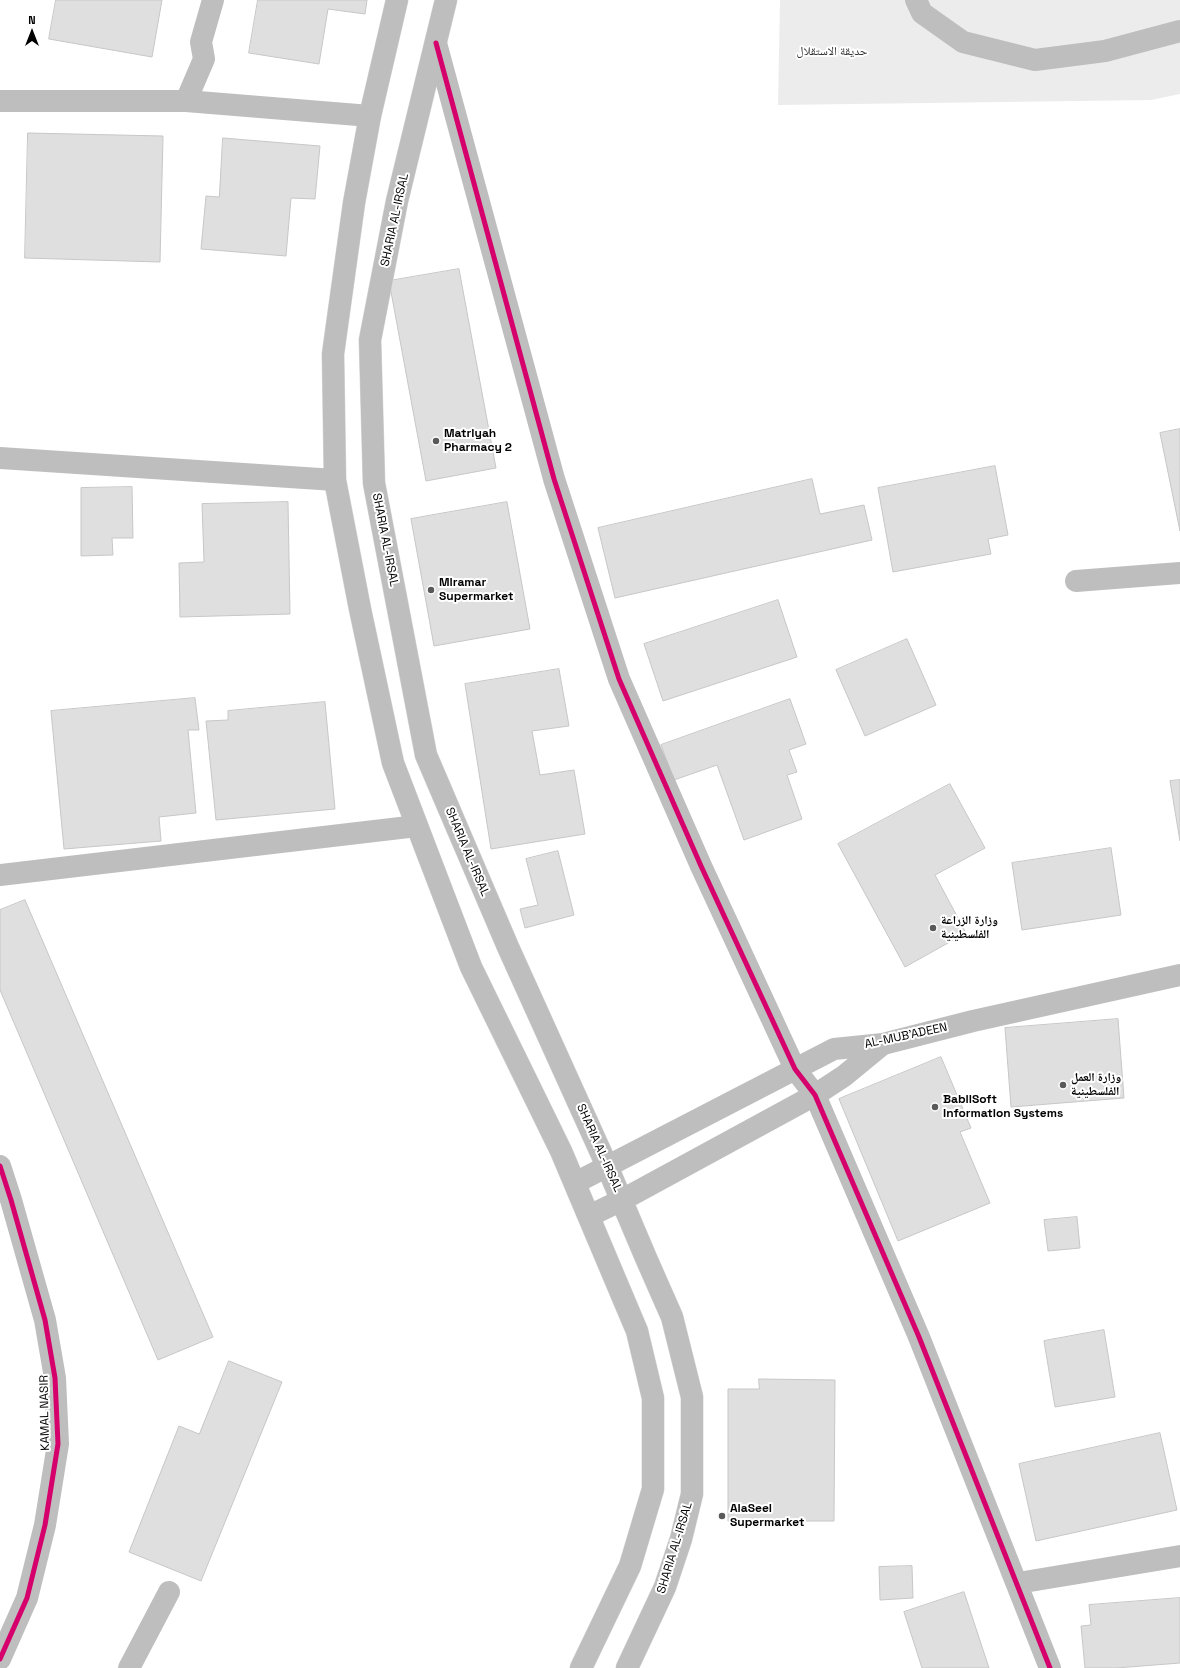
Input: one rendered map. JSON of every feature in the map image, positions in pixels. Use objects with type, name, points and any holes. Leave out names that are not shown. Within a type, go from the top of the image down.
[{"type":"street","points":[[186,101],[204,59],[201,42],[213,0]]},
{"type":"street","points":[[397,0],[370,116],[354,203],[332,354],[335,480],[360,609],[393,763],[471,967],[561,1151],[637,1331],[653,1398],[653,1490],[630,1566],[581,1668]]},
{"type":"street","name":"SHARIA AL-IRSAL","points":[[446,0],[398,200],[370,340],[374,482],[426,755],[508,947],[607,1166],[672,1317],[692,1397],[692,1494],[681,1539],[666,1587],[627,1668]]},
{"type":"street","points":[[916,0],[922,13],[963,42],[1035,60],[1105,52],[1180,31]]},
{"type":"street","points":[[436,43],[554,479],[619,679],[701,866],[795,1069],[816,1095],[919,1337],[1018,1583],[1050,1668]]},
{"type":"street","points":[[0,101],[186,101],[370,116]]},
{"type":"street","points":[[0,458],[335,480]]},
{"type":"street","points":[[1076,581],[1180,573]]},
{"type":"street","points":[[0,875],[417,826]]},
{"type":"street","name":"AL-MUB'ADEEN","points":[[575,1183],[834,1049],[883,1044],[973,1021],[1180,975]]},
{"type":"street","points":[[589,1216],[622,1200],[816,1095],[844,1076],[883,1044]]},
{"type":"street","name":"KAMAL NASIR","points":[[0,1166],[12,1200],[45,1320],[55,1378],[58,1444],[45,1525],[27,1598],[0,1659]]},
{"type":"street","points":[[1018,1583],[1180,1556]]},
{"type":"street","points":[[129,1668],[169,1592]]},
{"type":"green space","name":"حديقة الاستقلال","points":[[780,0],[1180,0],[1180,94],[1151,100],[778,105]]},
{"type":"building","points":[[56,0],[162,0],[152,57],[49,39]]},
{"type":"building","points":[[258,0],[367,0],[365,14],[328,9],[319,64],[249,53]]},
{"type":"building","points":[[28,133],[163,136],[160,262],[25,258]]},
{"type":"building","points":[[223,138],[320,146],[315,199],[291,198],[286,256],[201,249],[206,196],[219,197]]},
{"type":"building","points":[[459,269],[496,468],[426,481],[389,281]]},
{"type":"building","points":[[1180,429],[1180,531],[1160,433]]},
{"type":"building","points":[[995,466],[1008,535],[988,539],[991,554],[893,572],[878,488]]},
{"type":"building","points":[[812,479],[820,514],[864,505],[872,540],[615,598],[598,528]]},
{"type":"building","points":[[132,487],[133,538],[112,538],[113,555],[81,556],[81,488]]},
{"type":"building","points":[[288,502],[290,614],[180,617],[179,563],[204,562],[202,504]]},
{"type":"building","points":[[507,502],[530,629],[434,646],[411,519]]},
{"type":"building","points":[[778,600],[797,657],[663,701],[644,644]]},
{"type":"building","points":[[907,639],[936,705],[865,736],[836,670]]},
{"type":"building","points":[[559,669],[569,726],[532,731],[540,775],[574,770],[585,834],[491,849],[465,684]]},
{"type":"building","points":[[195,698],[199,730],[188,730],[196,813],[159,817],[161,841],[64,849],[51,711]]},
{"type":"building","points":[[790,699],[806,744],[789,750],[797,772],[787,775],[802,819],[744,840],[717,765],[674,780],[661,745]]},
{"type":"building","points":[[325,702],[335,809],[216,820],[206,721],[228,720],[228,711]]},
{"type":"building","points":[[1180,780],[1180,841],[1170,781]]},
{"type":"building","points":[[950,784],[985,848],[935,875],[966,933],[905,967],[838,844]]},
{"type":"building","points":[[1111,848],[1121,915],[1022,930],[1012,863]]},
{"type":"building","points":[[558,851],[574,915],[525,928],[520,909],[538,905],[526,859]]},
{"type":"building","points":[[25,900],[213,1337],[158,1360],[0,990],[0,910]]},
{"type":"building","points":[[1118,1019],[1124,1098],[1011,1107],[1005,1028]]},
{"type":"building","points":[[941,1057],[971,1128],[960,1132],[990,1203],[898,1241],[839,1099]]},
{"type":"building","points":[[1077,1217],[1080,1248],[1048,1251],[1044,1220]]},
{"type":"building","points":[[1104,1330],[1115,1397],[1055,1407],[1044,1341]]},
{"type":"building","points":[[229,1361],[282,1382],[201,1581],[129,1552],[179,1426],[199,1434]]},
{"type":"building","points":[[759,1379],[835,1380],[834,1521],[728,1521],[728,1389],[759,1389]]},
{"type":"building","points":[[1160,1433],[1177,1510],[1036,1541],[1019,1464]]},
{"type":"building","points":[[912,1566],[913,1598],[880,1600],[879,1567]]},
{"type":"building","points":[[964,1592],[989,1668],[922,1668],[904,1612]]},
{"type":"building","points":[[1180,1598],[1180,1663],[1116,1668],[1085,1668],[1081,1626],[1091,1625],[1089,1605]]},
{"type":"cycle path","points":[[436,43],[554,479],[619,679],[701,866],[795,1069],[815,1095],[919,1337],[1050,1668]]},
{"type":"cycle path","points":[[0,1166],[45,1320],[55,1378],[58,1444],[45,1525],[27,1598],[0,1659]]},
{"type":"place","name":"Matriyah Pharmacy 2","points":[[436,441]]},
{"type":"place","name":"Miramar Supermarket","points":[[431,590]]},
{"type":"place","name":"وزارة الزراعة الفلسطينية","points":[[933,928]]},
{"type":"place","name":"وزارة العمل الفلسطينية","points":[[1063,1085]]},
{"type":"place","name":"BabilSoft Information Systems","points":[[935,1107]]},
{"type":"place","name":"AlaSeel Supermarket","points":[[722,1516]]}]
